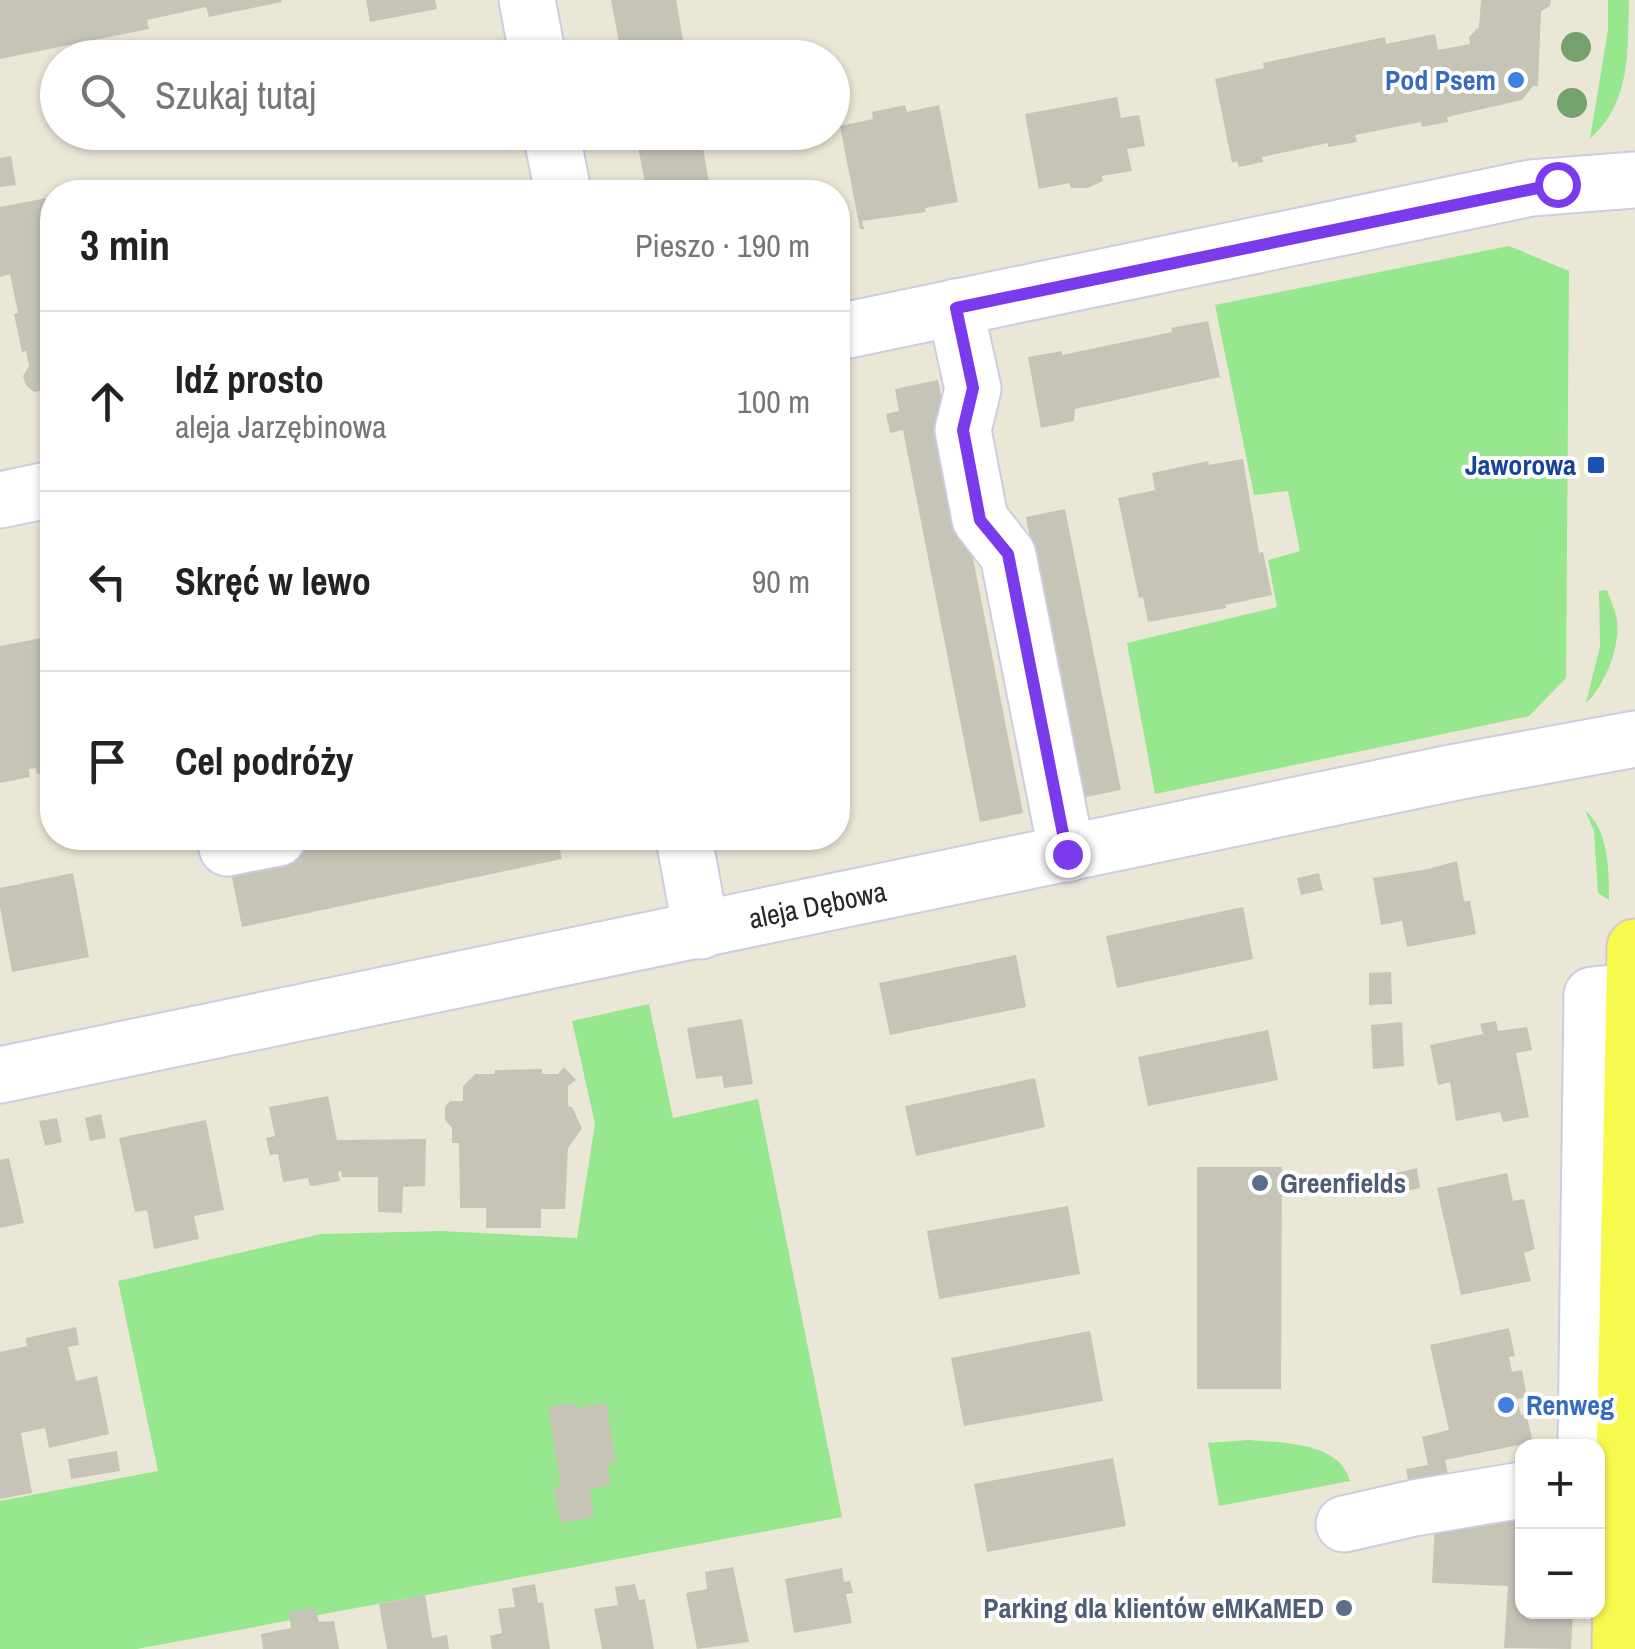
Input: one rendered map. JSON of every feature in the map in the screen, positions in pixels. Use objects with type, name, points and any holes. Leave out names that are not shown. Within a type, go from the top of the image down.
[{"type":"main road","points":[[1603,1439],[1634,969]]},
{"type":"main road","points":[[1605,1486],[1620,1649]]},
{"type":"street","points":[[527,0],[535,40]]},
{"type":"street","points":[[555,150],[560,180]]},
{"type":"street","points":[[850,330],[1532,188],[1635,180]]},
{"type":"street","points":[[956,308],[973,388],[963,430],[980,520],[1008,554],[1067,854]]},
{"type":"street","points":[[0,500],[40,492]]},
{"type":"street","name":"aleja Dębowa","points":[[0,1075],[1456,772],[1635,739]]},
{"type":"street","points":[[686,850],[700,931]]},
{"type":"street","points":[[1602,1439],[1592,995],[1634,969]]},
{"type":"street","points":[[1344,1524],[1515,1491]]},
{"type":"green space","points":[[1608,0],[1629,0],[1627,57],[1614,108],[1590,139],[1608,30]]},
{"type":"green space","points":[[1509,246],[1569,271],[1566,678],[1529,716],[1155,794],[1127,643],[1277,607],[1268,560],[1300,551],[1288,491],[1254,495],[1215,305]]},
{"type":"green space","points":[[1607,590],[1616,617],[1614,654],[1605,676],[1586,703],[1600,646],[1599,591]]},
{"type":"green space","points":[[1585,810],[1603,840],[1609,900],[1598,893],[1594,831]]},
{"type":"green space","points":[[649,1004],[673,1118],[758,1099],[842,1517],[137,1649],[0,1649],[0,1501],[158,1471],[118,1281],[321,1234],[442,1231],[577,1238],[595,1124],[572,1021]]},
{"type":"green space","points":[[1249,1440],[1293,1444],[1322,1452],[1344,1468],[1350,1481],[1219,1506],[1208,1443]]},
{"type":"building","points":[[0,0],[282,0],[209,17],[206,7],[147,20],[149,29],[94,40],[40,40],[40,51],[0,59]]},
{"type":"building","points":[[366,0],[435,0],[437,9],[370,22]]},
{"type":"building","points":[[611,0],[676,0],[683,40],[619,40]]},
{"type":"building","points":[[1481,0],[1551,0],[1550,6],[1541,11],[1538,86],[1533,86],[1522,100],[1447,117],[1448,122],[1422,127],[1421,122],[1355,135],[1357,142],[1328,147],[1328,143],[1262,157],[1263,162],[1239,167],[1237,161],[1232,163],[1215,79],[1264,68],[1263,63],[1385,37],[1386,44],[1435,34],[1438,50],[1470,44],[1469,37],[1479,27]]},
{"type":"building","points":[[1117,97],[1121,118],[1139,115],[1145,146],[1127,149],[1132,171],[1102,176],[1103,181],[1088,188],[1071,188],[1069,183],[1039,189],[1025,114]]},
{"type":"building","points":[[905,105],[907,112],[939,105],[958,202],[925,208],[926,212],[862,221],[864,229],[860,229],[845,150],[850,150],[850,124],[873,119],[872,112]]},
{"type":"building","points":[[639,150],[703,150],[709,180],[645,180]]},
{"type":"building","points":[[11,156],[16,185],[0,187],[0,158]]},
{"type":"building","points":[[40,199],[40,391],[34,392],[23,376],[29,366],[14,314],[18,313],[10,274],[0,277],[0,207]]},
{"type":"building","points":[[1208,321],[1220,377],[1075,409],[1074,421],[1041,428],[1028,357],[1062,351],[1062,355]]},
{"type":"building","points":[[938,380],[1023,813],[980,822],[903,430],[890,433],[886,414],[899,411],[895,389]]},
{"type":"building","points":[[1243,459],[1259,553],[1263,552],[1272,595],[1148,622],[1143,597],[1139,598],[1118,498],[1155,490],[1152,473],[1208,461],[1209,465]]},
{"type":"building","points":[[1065,509],[1121,790],[1081,798],[1026,517]]},
{"type":"building","points":[[40,638],[40,774],[36,768],[29,769],[30,777],[0,783],[0,646]]},
{"type":"building","points":[[286,850],[560,850],[562,859],[242,927],[229,862]]},
{"type":"building","points":[[1457,861],[1464,901],[1470,901],[1476,934],[1407,947],[1402,921],[1381,925],[1373,878]]},
{"type":"building","points":[[73,873],[89,957],[12,972],[0,888]]},
{"type":"building","points":[[1319,873],[1323,890],[1301,895],[1297,878]]},
{"type":"building","points":[[1243,907],[1253,959],[1117,988],[1106,936]]},
{"type":"building","points":[[1016,955],[1026,1007],[890,1035],[879,983]]},
{"type":"building","points":[[1391,972],[1392,1004],[1369,1005],[1369,973]]},
{"type":"building","points":[[742,1019],[753,1084],[724,1088],[722,1076],[696,1079],[687,1028]]},
{"type":"building","points":[[1496,1021],[1498,1031],[1527,1027],[1532,1050],[1516,1053],[1529,1117],[1503,1122],[1500,1112],[1456,1121],[1450,1082],[1438,1085],[1430,1045],[1483,1034],[1480,1024]]},
{"type":"building","points":[[1402,1022],[1404,1066],[1373,1069],[1371,1025]]},
{"type":"building","points":[[1268,1030],[1278,1080],[1148,1106],[1138,1057]]},
{"type":"building","points":[[564,1067],[576,1080],[568,1086],[568,1106],[582,1128],[568,1148],[565,1209],[541,1209],[541,1228],[486,1228],[486,1208],[460,1208],[459,1143],[452,1143],[445,1107],[450,1101],[463,1101],[463,1086],[475,1074],[542,1069],[542,1074],[558,1074]]},
{"type":"building","points":[[1035,1078],[1045,1127],[916,1156],[905,1106]]},
{"type":"building","points":[[328,1096],[337,1140],[426,1139],[425,1186],[403,1187],[402,1213],[378,1212],[378,1177],[342,1177],[341,1171],[340,1181],[313,1186],[308,1178],[283,1182],[278,1154],[270,1155],[266,1138],[275,1136],[269,1107]]},
{"type":"building","points":[[101,1114],[106,1138],[90,1141],[85,1118]]},
{"type":"building","points":[[57,1118],[62,1142],[45,1146],[39,1121]]},
{"type":"building","points":[[206,1120],[224,1210],[194,1216],[199,1239],[154,1249],[147,1210],[135,1212],[119,1138]]},
{"type":"building","points":[[9,1158],[24,1223],[0,1228],[0,1160]]},
{"type":"building","points":[[1197,1167],[1282,1167],[1281,1389],[1197,1389]]},
{"type":"building","points":[[1417,1168],[1420,1188],[1384,1196],[1380,1177]]},
{"type":"building","points":[[1507,1173],[1513,1201],[1524,1199],[1535,1249],[1524,1253],[1531,1281],[1461,1295],[1437,1188]]},
{"type":"building","points":[[1068,1206],[1080,1274],[939,1299],[927,1231]]},
{"type":"building","points":[[76,1327],[79,1345],[68,1347],[76,1381],[97,1376],[109,1434],[49,1448],[45,1428],[21,1433],[32,1493],[0,1499],[0,1352],[27,1346],[26,1338]]},
{"type":"building","points":[[1509,1328],[1515,1356],[1509,1357],[1512,1372],[1522,1370],[1527,1397],[1517,1399],[1521,1415],[1526,1413],[1532,1439],[1515,1439],[1515,1446],[1445,1460],[1450,1484],[1411,1493],[1406,1469],[1428,1465],[1422,1437],[1449,1430],[1430,1345]]},
{"type":"building","points":[[1090,1331],[1103,1401],[964,1426],[951,1358]]},
{"type":"building","points":[[575,1403],[576,1408],[606,1403],[616,1462],[607,1464],[611,1485],[590,1489],[594,1517],[561,1523],[554,1488],[561,1487],[548,1407]]},
{"type":"building","points":[[117,1451],[120,1471],[71,1479],[68,1459]]},
{"type":"building","points":[[1113,1458],[1126,1526],[987,1552],[974,1484]]},
{"type":"building","points":[[1515,1502],[1515,1619],[1573,1619],[1571,1649],[1504,1648],[1508,1586],[1432,1583],[1435,1520]]},
{"type":"building","points":[[733,1567],[749,1642],[697,1649],[686,1593],[707,1589],[705,1572]]},
{"type":"building","points":[[842,1568],[844,1582],[850,1581],[853,1593],[846,1594],[852,1623],[794,1633],[785,1579]]},
{"type":"building","points":[[535,1584],[538,1603],[543,1602],[550,1649],[492,1649],[490,1636],[502,1633],[498,1609],[515,1607],[512,1588]]},
{"type":"building","points":[[635,1584],[639,1600],[645,1599],[654,1649],[602,1649],[594,1609],[618,1605],[615,1587]]},
{"type":"building","points":[[425,1595],[432,1638],[447,1635],[449,1649],[387,1649],[379,1604]]},
{"type":"building","points":[[315,1607],[319,1622],[334,1621],[339,1649],[263,1649],[261,1634],[291,1628],[289,1612]]},
{"type":"place","name":"Pod Psem","points":[[1516,80]]},
{"type":"place","name":"Jaworowa","points":[[1596,465]]},
{"type":"place","name":"Greenfields","points":[[1260,1183]]},
{"type":"place","name":"Renweg","points":[[1506,1405]]},
{"type":"place","name":"Parking dla klientów eMKaMED","points":[[1344,1608]]},
{"type":"route","points":[[1067,854],[1008,554],[980,520],[963,430],[973,388],[956,308],[1557,184]]}]
